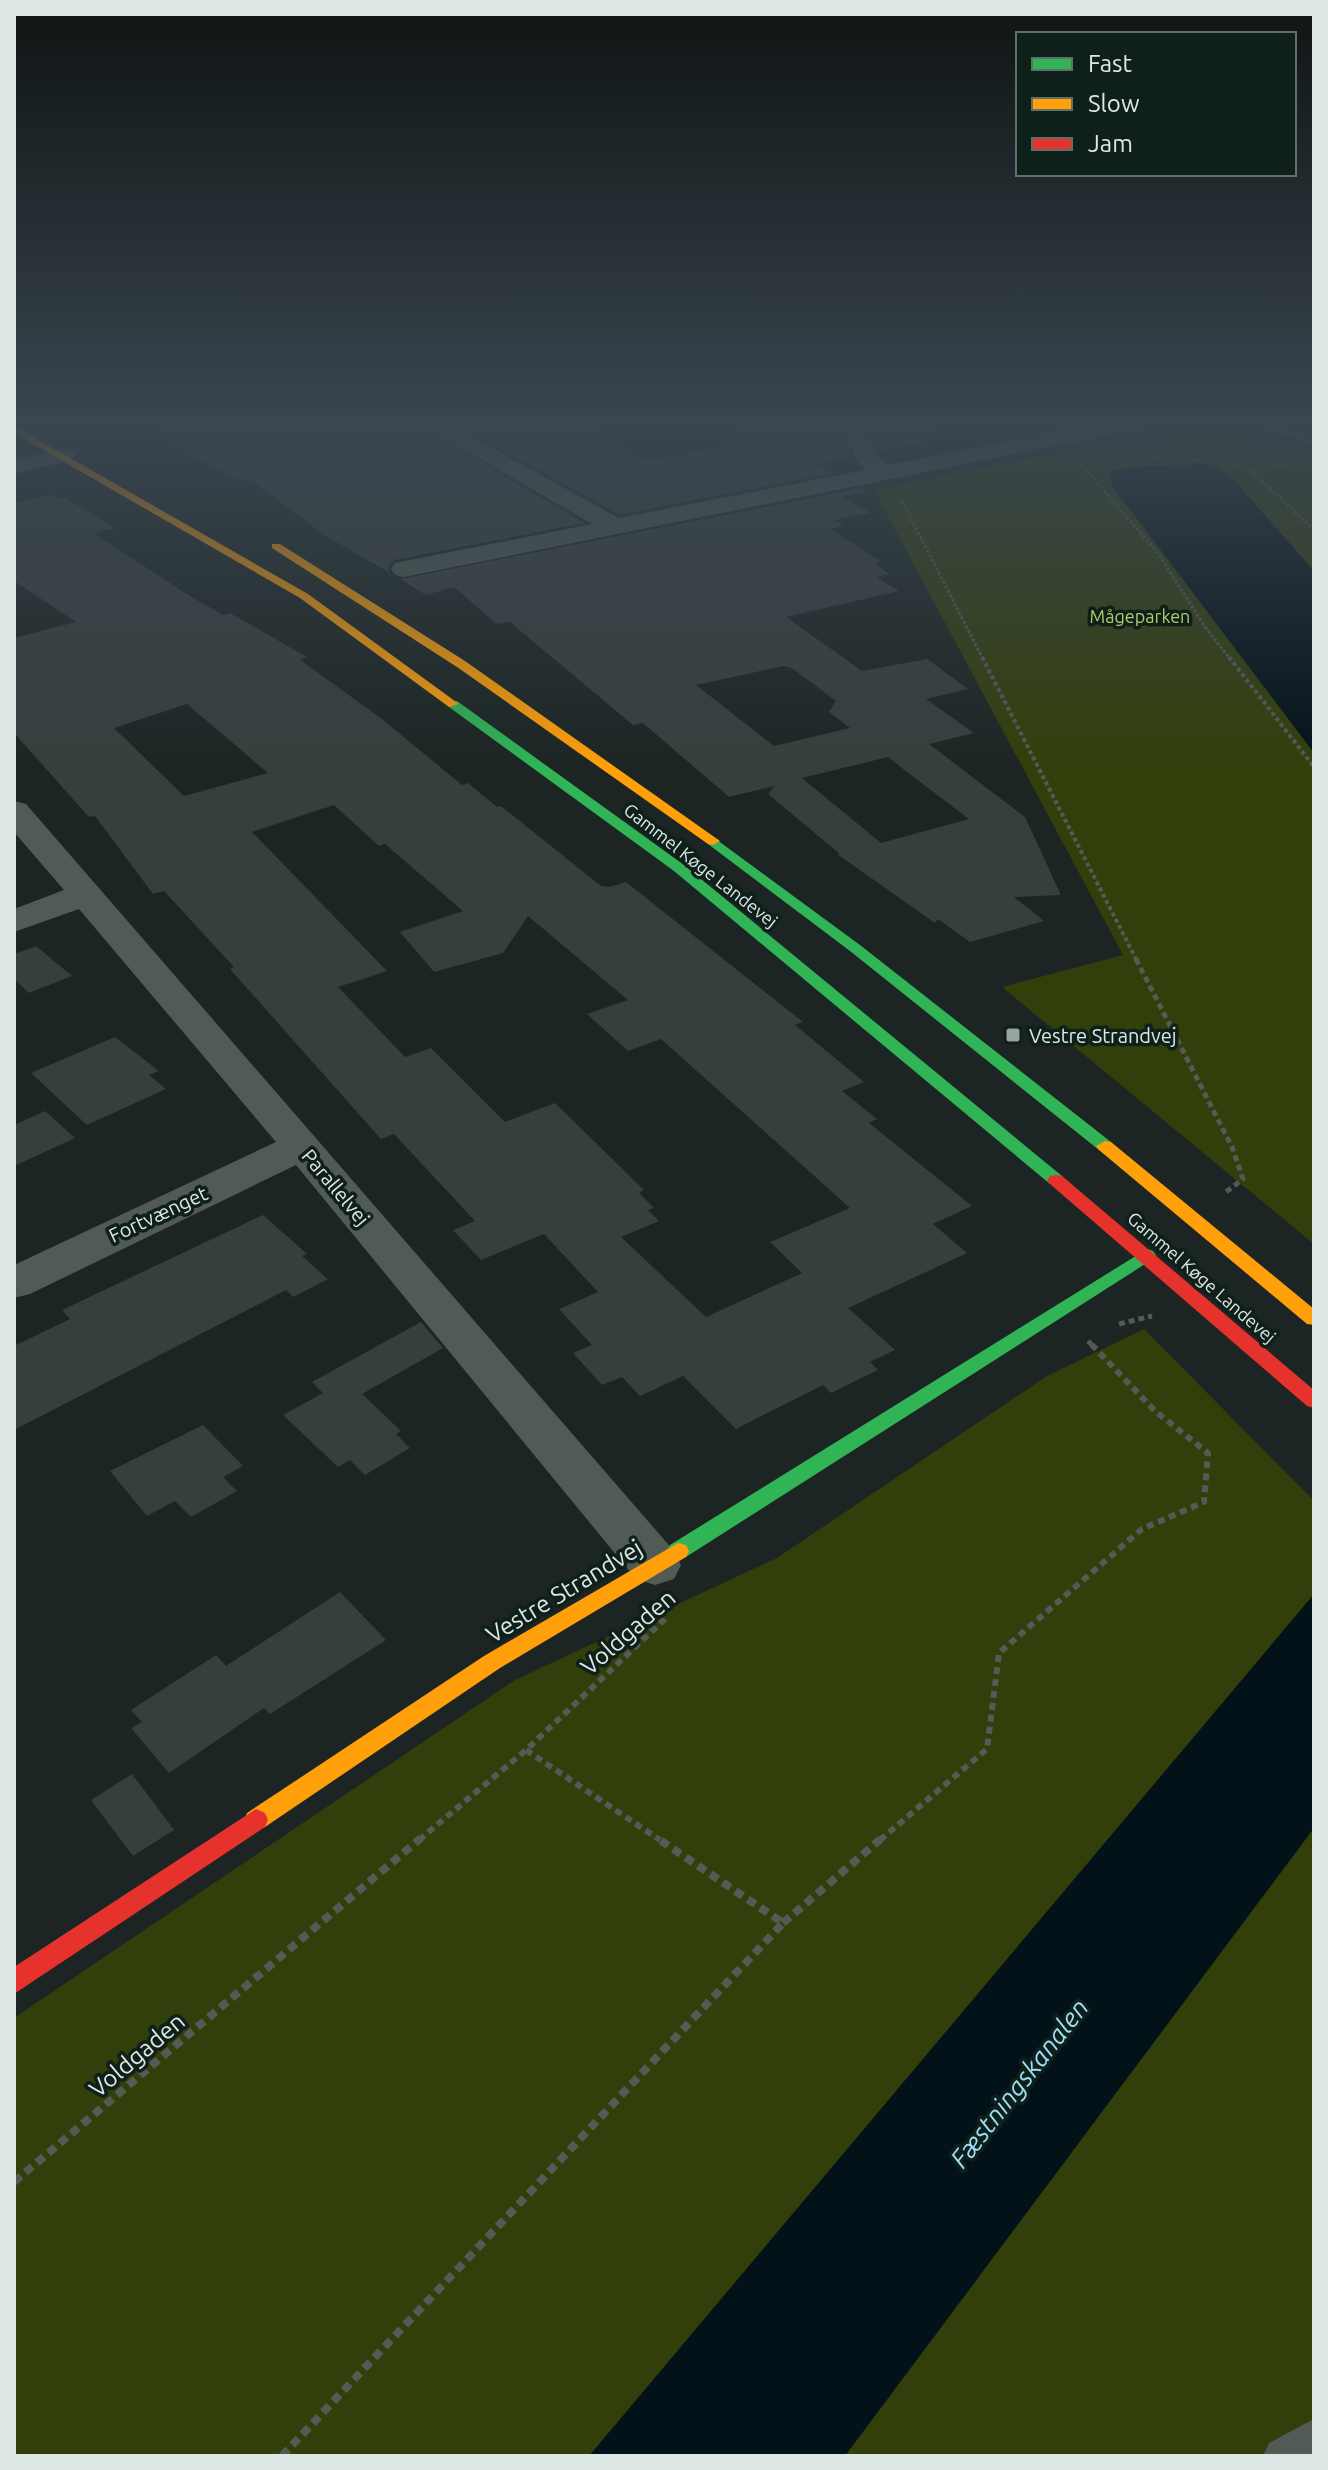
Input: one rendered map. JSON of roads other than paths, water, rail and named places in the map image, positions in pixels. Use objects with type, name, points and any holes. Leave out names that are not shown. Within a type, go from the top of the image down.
[{"type":"main road","name":"Gammel Køge Landevej","points":[[204,537],[304,596],[679,868],[1147,1255],[1314,1401]]},
{"type":"main road","name":"Gammel Køge Landevej","points":[[261,537],[344,585],[460,662],[737,857],[1136,1171],[1314,1319]]},
{"type":"main road","name":"Vestre Strandvej","points":[[14,1982],[492,1662],[655,1565],[1147,1255]]},
{"type":"street","points":[[404,569],[559,537]]},
{"type":"street","name":"Parallelvej","points":[[14,811],[302,1146],[655,1565]]},
{"type":"street","points":[[14,921],[86,894]]},
{"type":"street","name":"Fortvænget","points":[[14,1283],[302,1146]]},
{"type":"lane","points":[[1282,2456],[1314,2438]]},
{"type":"water","points":[[1151,537],[1284,537],[1314,571],[1314,753]]},
{"type":"water","name":"Fæstningskanalen","points":[[1314,1594],[1314,1828],[845,2456],[589,2456]]},
{"type":"place","name":"Vestre Strandvej","points":[[1013,1035]]},
{"type":"park label","name":"Mågeparken","points":[[1140,616]]}]
